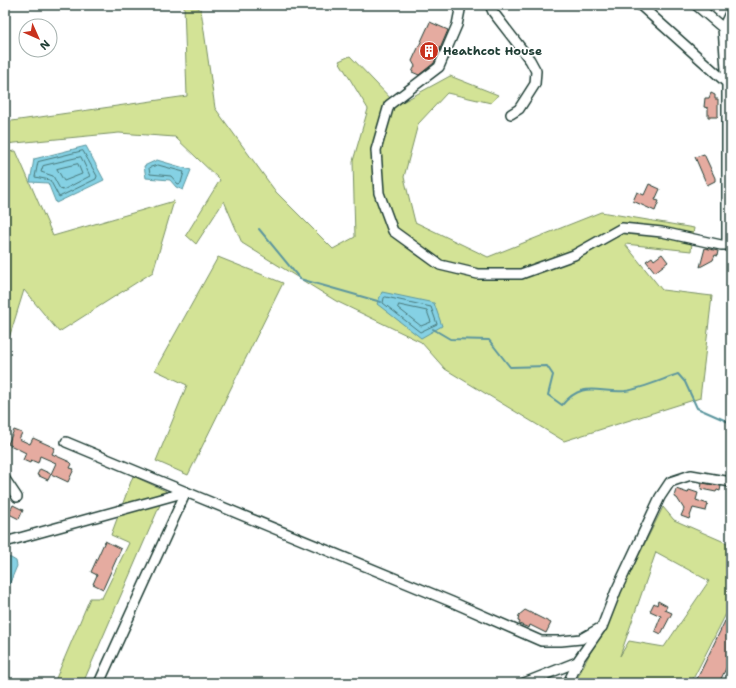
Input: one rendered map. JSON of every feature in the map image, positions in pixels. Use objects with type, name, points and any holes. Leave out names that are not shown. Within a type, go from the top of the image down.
[{"type":"street","points":[[461,5],[457,25],[439,67],[389,105],[376,150],[379,193],[393,231],[440,265],[478,274],[521,274],[574,255],[622,228],[662,232],[721,245],[731,245]]},
{"type":"street","points":[[490,5],[493,12],[530,60],[536,71],[535,84],[519,109],[510,114]]},
{"type":"street","points":[[640,5],[727,82]]},
{"type":"street","points":[[696,5],[723,28]]},
{"type":"street","points":[[731,11],[723,28],[727,82],[727,240],[731,245]]},
{"type":"street","points":[[66,442],[444,599],[541,641],[581,639],[602,627]]},
{"type":"street","points":[[568,683],[579,660],[602,627],[616,591],[657,504],[670,482],[691,475],[731,482]]},
{"type":"street","points":[[5,479],[17,496]]},
{"type":"street","points":[[5,542],[186,492]]},
{"type":"street","points":[[99,683],[186,492]]},
{"type":"street","points":[[524,683],[562,670],[579,660]]},
{"type":"green space","points":[[184,5],[194,5],[201,10],[215,108],[276,192],[333,249],[355,237],[353,161],[368,109],[339,61],[350,56],[397,105],[450,76],[498,95],[491,103],[447,93],[418,124],[404,177],[415,222],[488,257],[601,212],[694,228],[691,251],[625,244],[662,290],[712,296],[700,398],[564,441],[445,369],[421,342],[336,301],[242,243],[224,201],[196,244],[186,235],[220,180],[175,137],[119,133],[5,144],[5,122],[187,96]]},
{"type":"green space","points":[[16,151],[53,236],[174,201],[153,272],[59,332],[24,290],[9,338],[5,339],[5,152]]},
{"type":"green space","points":[[218,257],[283,283],[188,475],[156,461],[187,385],[155,370]]},
{"type":"green space","points":[[133,476],[166,491],[83,683],[54,683],[90,598],[102,598],[129,543],[111,535]]},
{"type":"green space","points":[[663,507],[674,520],[729,544],[731,541],[731,617],[726,614],[691,683],[575,683]],"holes":[[[656,552],[709,581],[664,647],[629,641],[620,656]]]},
{"type":"water","points":[[86,146],[104,180],[56,203],[48,183],[30,182],[34,159]]},
{"type":"water","points":[[157,160],[191,170],[183,190],[176,187],[170,180],[146,178],[144,166]]},
{"type":"water","points":[[382,292],[434,303],[442,326],[421,338],[377,304]]},
{"type":"water","points":[[5,557],[16,561],[17,566],[9,585],[5,585]]},
{"type":"building","name":"Heathcot House","points":[[430,22],[448,30],[434,63],[419,75],[412,72],[415,66],[412,61]]},
{"type":"building","points":[[711,93],[715,95],[715,99],[718,99],[718,117],[708,117],[708,108],[704,107],[705,98],[709,98]]},
{"type":"building","points":[[704,154],[715,178],[715,181],[707,185],[695,157]]},
{"type":"building","points":[[649,184],[660,189],[655,200],[659,201],[655,211],[633,201],[637,192],[644,195]]},
{"type":"building","points":[[705,248],[718,251],[717,256],[715,255],[713,260],[700,267]]},
{"type":"building","points":[[662,254],[668,262],[655,272],[646,261],[652,257],[654,260]]},
{"type":"building","points":[[14,430],[22,433],[19,439],[30,444],[33,438],[55,448],[52,454],[70,462],[72,464],[70,468],[74,469],[68,482],[51,474],[56,463],[40,456],[38,463],[31,460],[30,463],[23,460],[26,453],[8,444]]},
{"type":"building","points":[[40,469],[51,474],[48,480],[37,475]]},
{"type":"building","points":[[702,483],[721,486],[720,491],[717,490],[716,492],[701,489]]},
{"type":"building","points":[[676,489],[688,493],[689,490],[698,493],[696,500],[708,504],[706,511],[693,508],[689,519],[681,516],[684,509],[677,498],[674,497]]},
{"type":"building","points":[[13,505],[23,510],[19,519],[9,514]]},
{"type":"building","points":[[105,541],[121,549],[103,589],[93,584],[97,575],[91,572]]},
{"type":"building","points":[[658,601],[667,606],[665,610],[672,613],[661,634],[655,631],[661,616],[650,611],[654,603],[657,605]]},
{"type":"building","points":[[525,610],[551,623],[546,633],[530,625],[529,628],[519,624],[519,615]]},
{"type":"building","points":[[725,621],[731,624],[731,658],[719,683],[701,683],[696,681]]},
{"type":"waterway","points":[[259,229],[300,279],[381,302]]},
{"type":"waterway","points":[[433,329],[450,339],[489,340],[510,367],[547,366],[553,375],[548,395],[562,405],[570,397],[584,390],[631,390],[678,374],[685,382],[697,408],[731,423]]},
{"type":"place","name":"Heathcot House","points":[[429,51]]}]
